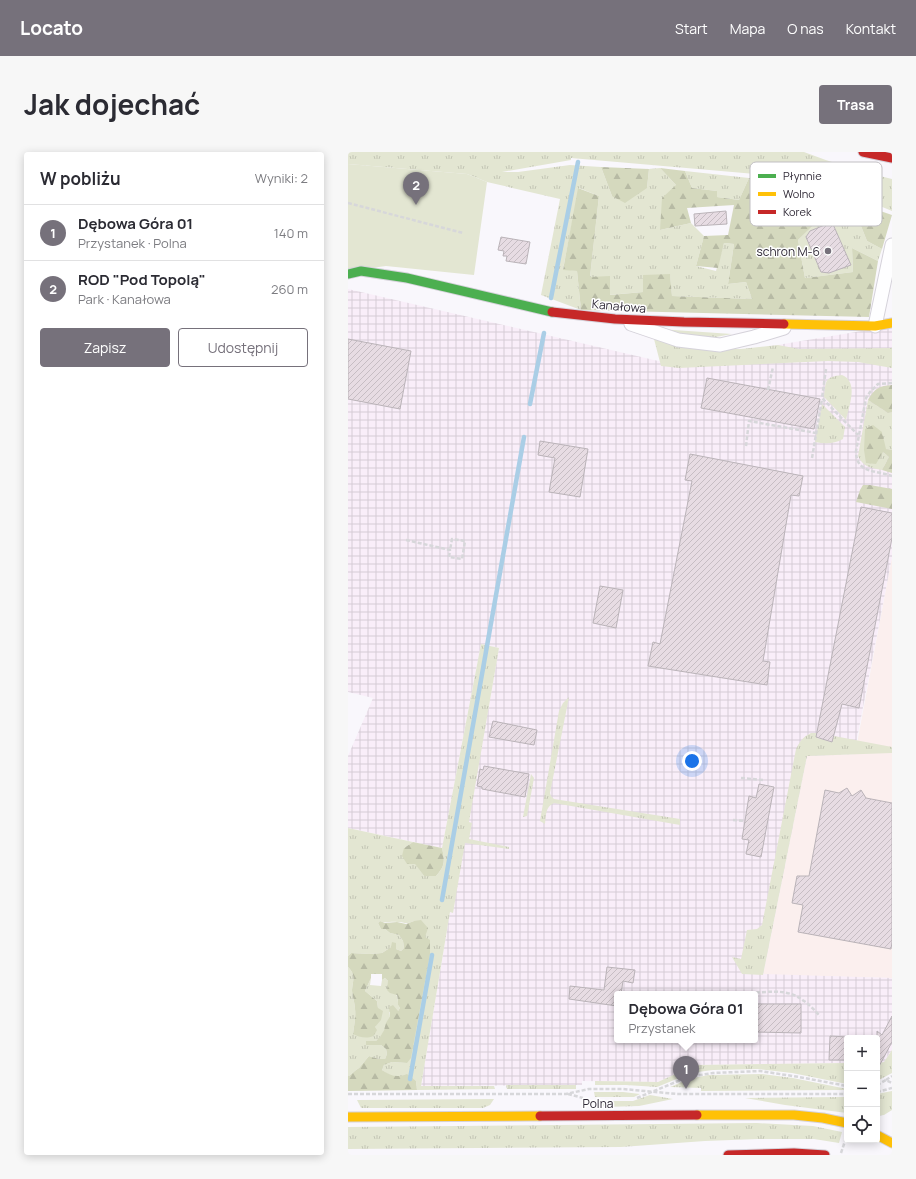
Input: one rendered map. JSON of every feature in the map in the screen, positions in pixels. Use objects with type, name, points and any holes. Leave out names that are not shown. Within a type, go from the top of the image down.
[{"type":"street","points":[[863,152],[892,158]]},
{"type":"street","points":[[875,326],[892,245]]},
{"type":"street","name":"Kanałowa","points":[[348,274],[361,271],[407,278],[547,311],[615,319],[875,326],[892,323]]},
{"type":"street","points":[[615,319],[678,340],[720,345],[754,337],[797,324]]},
{"type":"street","name":"Polna","points":[[348,1117],[794,1115],[823,1118],[844,1122]]},
{"type":"street","points":[[880,1138],[891,1147]]},
{"type":"street","points":[[728,1155],[825,1155]]},
{"type":"path","points":[[348,203],[463,233]]},
{"type":"path","points":[[768,390],[773,367]]},
{"type":"path","points":[[812,458],[826,369]]},
{"type":"path","points":[[892,383],[878,384],[866,398],[856,451],[858,462],[863,467],[869,471],[892,476]]},
{"type":"path","points":[[822,398],[859,435]]},
{"type":"path","points":[[746,446],[749,421],[816,433]]},
{"type":"path","points":[[452,539],[465,541],[462,559],[449,557],[450,550],[452,539]]},
{"type":"path","points":[[406,540],[450,550]]},
{"type":"path","points":[[741,778],[763,780]]},
{"type":"path","points":[[733,820],[745,821]]},
{"type":"path","points":[[758,993],[786,992],[798,996],[820,1016]]},
{"type":"path","points":[[635,1099],[688,1077],[699,1074],[760,1071],[844,1085]]},
{"type":"path","points":[[880,1083],[892,1076]]},
{"type":"path","points":[[886,1080],[892,1083]]},
{"type":"path","points":[[880,1091],[892,1088]]},
{"type":"path","points":[[348,1094],[566,1094],[589,1089],[617,1089],[685,1094],[844,1094]]},
{"type":"path","points":[[566,1094],[590,1100]]},
{"type":"path","points":[[841,1155],[845,1143]]},
{"type":"shaded area","points":[[348,289],[667,363],[892,326],[892,557],[854,754],[807,756],[763,974],[892,978],[892,1050],[884,1062],[880,1063],[880,1035],[844,1035],[844,1063],[696,1065],[658,1082],[582,1081],[582,1085],[421,1086],[450,912],[452,913],[499,648],[481,644],[442,848],[348,828],[348,756],[373,698],[348,692]]},
{"type":"shaded area","points":[[892,557],[892,978],[763,975],[807,756],[855,754]]},
{"type":"green space","points":[[348,152],[804,152],[832,162],[750,162],[750,174],[571,158],[571,160],[502,172],[518,172],[570,165],[601,167],[612,196],[647,188],[649,169],[660,168],[676,185],[660,230],[691,223],[704,236],[696,266],[716,271],[724,243],[734,244],[728,284],[746,282],[752,299],[672,296],[670,275],[643,292],[609,295],[590,277],[599,196],[579,188],[563,269],[577,271],[581,310],[541,295],[560,199],[487,182],[467,174],[348,164]]},
{"type":"green space","points":[[348,164],[467,174],[487,182],[474,275],[386,266],[348,271]]},
{"type":"green space","points":[[601,167],[649,169],[647,188],[625,203],[612,196]]},
{"type":"green space","points":[[660,168],[685,171],[692,188],[717,191],[717,197],[739,200],[750,178],[750,226],[813,226],[798,240],[805,278],[853,272],[852,248],[878,261],[869,317],[581,310],[577,271],[563,270],[578,188],[599,196],[590,277],[610,276],[610,295],[643,292],[643,275],[670,274],[672,296],[752,299],[746,282],[728,284],[734,244],[724,243],[718,268],[696,266],[704,236],[728,235],[734,205],[687,208],[691,223],[660,230],[662,198],[676,185]]},
{"type":"green space","points":[[685,171],[749,178],[739,200],[717,197],[717,191],[692,188]]},
{"type":"green space","points":[[882,176],[892,179],[892,211],[882,207]]},
{"type":"green space","points":[[882,212],[892,215],[882,249],[867,241],[861,226],[882,226]]},
{"type":"green space","points":[[813,226],[861,226],[867,241],[882,249],[878,261],[852,248],[853,272],[805,278],[798,240]]},
{"type":"green space","points":[[659,329],[732,334],[700,340]]},
{"type":"green space","points":[[654,339],[699,348],[741,349],[778,345],[799,349],[892,348],[892,368],[858,362],[828,361],[679,368],[661,366]]},
{"type":"green space","points":[[842,375],[847,378],[852,389],[851,401],[846,420],[824,397],[827,381],[832,377]]},
{"type":"green space","points":[[892,385],[892,412],[888,413],[868,400],[878,388]]},
{"type":"green space","points":[[868,400],[888,413],[892,412],[892,450],[885,449],[882,432],[883,452],[889,457],[882,470],[865,465],[858,456]]},
{"type":"green space","points":[[822,404],[845,427],[843,439],[829,443],[815,442]]},
{"type":"green space","points":[[873,425],[882,432],[886,449],[892,450],[892,473],[882,470],[889,457],[883,452],[876,464],[866,463],[864,450],[865,429]]},
{"type":"green space","points":[[863,485],[892,489],[892,509],[856,502]]},
{"type":"green space","points":[[481,644],[499,648],[469,822],[472,823],[469,839],[509,847],[509,849],[465,843],[453,913],[450,912],[421,1086],[494,1086],[495,1089],[417,1090],[416,1081],[400,1076],[391,1076],[382,1070],[384,1065],[392,1062],[407,1063],[425,937],[414,921],[407,923],[380,921],[378,923],[381,929],[385,929],[390,933],[399,935],[403,941],[404,948],[401,951],[391,947],[382,953],[351,953],[348,956],[348,828],[413,842],[404,848],[424,876],[436,876],[439,872],[444,863],[442,848]]},
{"type":"green space","points":[[569,697],[550,793],[551,796],[554,799],[680,819],[680,825],[554,803],[547,809],[545,824],[540,821],[559,711],[563,703]]},
{"type":"green space","points":[[811,733],[817,733],[817,738],[832,742],[834,736],[892,747],[892,753],[807,756],[763,975],[742,974],[732,957],[741,959],[747,930],[757,929],[762,925],[796,749],[802,740]]},
{"type":"green space","points":[[531,774],[534,778],[527,816],[523,817]]},
{"type":"green space","points":[[413,842],[442,848],[444,863],[436,876],[424,876],[415,864],[407,864],[402,856],[404,848]]},
{"type":"green space","points":[[421,920],[428,928],[425,937],[430,940],[430,954],[411,1058],[407,1063],[392,1062],[384,1065],[382,1070],[394,1076],[407,1074],[416,1081],[417,1090],[348,1091],[348,1075],[349,1076],[359,1068],[369,1056],[385,1059],[387,1054],[386,1049],[381,1045],[366,1045],[366,1041],[376,1041],[380,1037],[390,1016],[389,1007],[393,1005],[398,1011],[400,1008],[398,1005],[397,995],[390,993],[387,990],[388,981],[385,978],[382,980],[382,974],[371,974],[371,978],[365,991],[377,1001],[378,1008],[383,1011],[381,1020],[375,1027],[377,1030],[373,1036],[363,1037],[353,1034],[355,1007],[352,990],[353,978],[348,967],[348,956],[351,953],[382,953],[391,947],[392,942],[396,943],[396,949],[401,951],[404,948],[403,941],[399,935],[390,933],[385,929],[381,929],[378,923],[380,921],[385,923],[397,922],[406,924]]},
{"type":"green space","points":[[348,967],[353,978],[352,990],[355,1015],[353,1034],[375,1028],[378,1008],[377,1001],[365,991],[371,978],[370,985],[381,986],[382,980],[385,978],[394,990],[400,1008],[398,1011],[389,1012],[390,1016],[382,1034],[378,1039],[375,1041],[366,1041],[367,1045],[381,1045],[386,1049],[387,1054],[385,1059],[369,1056],[359,1068],[349,1076],[348,1075]]},
{"type":"green space","points":[[892,1050],[892,1073],[880,1079],[880,1063],[884,1062]]},
{"type":"green space","points":[[844,1063],[844,1083],[792,1073],[758,1069],[713,1070],[698,1072],[657,1087],[595,1085],[595,1081],[658,1082],[695,1065]]},
{"type":"green space","points":[[762,1074],[793,1078],[844,1088],[844,1090],[701,1091],[701,1088],[670,1087],[689,1079],[708,1075]]},
{"type":"green space","points":[[506,1085],[576,1085],[576,1089],[507,1089]]},
{"type":"green space","points":[[892,1091],[892,1110],[880,1116],[880,1107],[880,1093]]},
{"type":"green space","points":[[594,1092],[623,1092],[640,1094],[634,1097],[595,1097]]},
{"type":"green space","points":[[650,1095],[673,1099],[639,1106],[605,1107],[596,1101],[633,1101]]},
{"type":"green space","points":[[844,1097],[844,1113],[785,1105],[745,1098]]},
{"type":"green space","points":[[494,1099],[490,1105],[483,1108],[361,1108],[357,1100]]},
{"type":"green space","points":[[757,1123],[813,1126],[842,1132],[839,1143],[814,1139],[758,1139],[621,1147],[348,1149],[348,1127]]},
{"type":"building","points":[[726,211],[727,224],[695,226],[694,214]]},
{"type":"building","name":"schron M-6","points":[[822,226],[834,226],[851,265],[829,273],[821,272],[806,237],[810,231]]},
{"type":"building","points":[[501,237],[530,242],[526,264],[506,261],[507,256],[503,256],[504,251],[498,250]]},
{"type":"building","points":[[348,339],[411,351],[400,409],[348,399]]},
{"type":"building","points":[[707,378],[820,399],[814,429],[701,408]]},
{"type":"building","points":[[540,441],[588,449],[580,497],[549,492],[555,458],[538,455]]},
{"type":"building","points":[[690,454],[803,476],[799,496],[791,495],[763,661],[770,662],[767,685],[648,666],[653,642],[660,644],[692,481],[685,480]]},
{"type":"building","points":[[861,507],[892,513],[892,538],[859,708],[842,704],[832,742],[816,737]]},
{"type":"building","points":[[600,586],[623,590],[616,628],[593,623]]},
{"type":"building","points":[[493,721],[537,730],[534,745],[489,737]]},
{"type":"building","points":[[484,766],[529,774],[525,797],[482,789],[482,787],[477,786],[480,769],[483,770]]},
{"type":"building","points":[[759,784],[774,787],[761,857],[746,854],[749,840],[742,839],[749,796],[756,798]]},
{"type":"building","points":[[847,788],[852,796],[861,790],[866,798],[892,803],[891,949],[798,932],[803,905],[792,903],[797,876],[809,876],[825,790],[839,793]]},
{"type":"building","points":[[607,967],[635,970],[633,983],[623,981],[621,991],[614,991],[614,1006],[569,999],[570,986],[604,990]]},
{"type":"building","points":[[758,1004],[801,1004],[801,1033],[758,1032]]},
{"type":"building","points":[[892,1016],[892,1042],[880,1064],[880,1035],[877,1035],[877,1031],[882,1035]]},
{"type":"building","points":[[830,1036],[844,1037],[844,1060],[829,1060]]},
{"type":"waterway","points":[[551,298],[578,162]]},
{"type":"waterway","points":[[530,404],[544,333]]},
{"type":"waterway","points":[[442,900],[524,437]]},
{"type":"waterway","points":[[410,1079],[432,955]]},
{"type":"traffic: fast","points":[[348,274],[361,271],[407,278],[552,312]]},
{"type":"traffic: slow","points":[[784,324],[875,326],[892,323]]},
{"type":"traffic: slow","points":[[697,1115],[794,1115],[823,1118],[844,1122]]},
{"type":"traffic: slow","points":[[348,1117],[540,1116]]},
{"type":"traffic: slow","points":[[880,1137],[892,1143]]},
{"type":"traffic: jam","points":[[863,152],[892,158]]},
{"type":"traffic: jam","points":[[552,312],[615,319],[784,324]]},
{"type":"traffic: jam","points":[[540,1116],[697,1115]]},
{"type":"traffic: jam","points":[[728,1155],[794,1153],[825,1155]]},
{"type":"place","name":"ROD \"Pod Topolą\"","points":[[416,205]]},
{"type":"place","name":"schron M-6","points":[[828,251]]},
{"type":"place","name":"Dębowa Góra 01","points":[[686,1089]]}]
